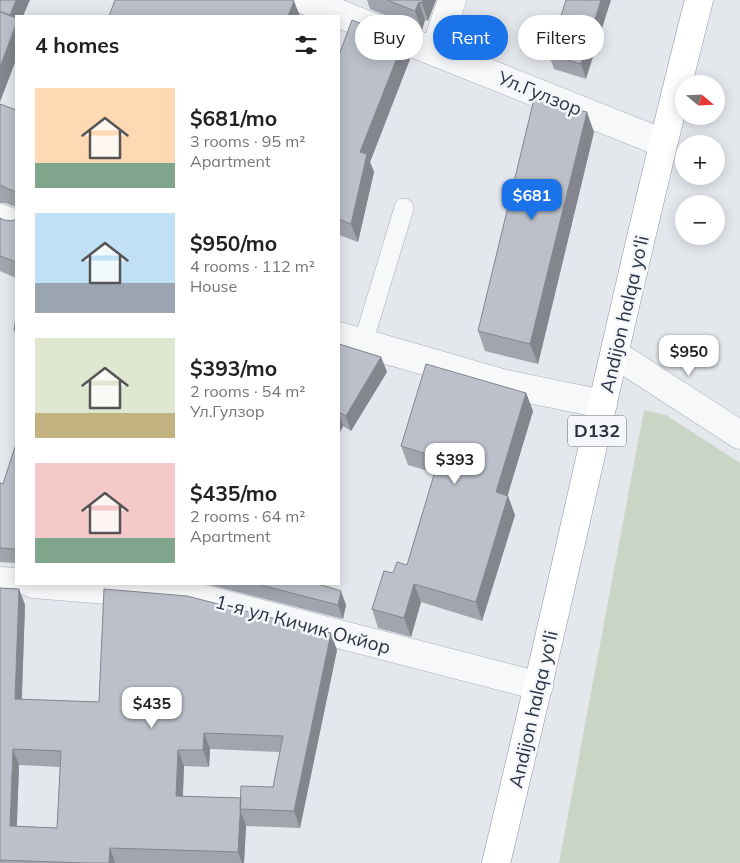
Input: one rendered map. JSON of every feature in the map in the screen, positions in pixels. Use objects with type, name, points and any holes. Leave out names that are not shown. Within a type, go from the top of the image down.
[{"type":"highway","name":"Andijon halqa yo‘li","points":[[496,863],[540,686],[663,143],[699,0]]},
{"type":"street","name":"Ул.Гулзор","points":[[305,0],[433,50]]},
{"type":"street","points":[[447,15],[452,0]]},
{"type":"street","name":"Ул.Гулзор","points":[[457,60],[663,143]]},
{"type":"street","points":[[0,218],[15,224]]},
{"type":"street","points":[[351,339],[505,384],[603,404]]},
{"type":"street","points":[[615,354],[740,435]]},
{"type":"street","points":[[0,581],[15,582]]},
{"type":"street","name":"1-я ул Кичик Окйор","points":[[46,585],[196,597],[540,686]]},
{"type":"lane","points":[[351,339],[404,208]]},
{"type":"green space","points":[[644,410],[666,415],[740,463],[740,863],[559,863]]},
{"type":"building","points":[[0,0],[16,0],[10,15],[0,11]]},
{"type":"building","points":[[115,0],[294,1],[288,15],[109,15]]},
{"type":"building","points":[[387,0],[423,0],[422,3],[419,2],[415,11]]},
{"type":"building","points":[[566,0],[601,0],[596,15],[561,15]]},
{"type":"building","points":[[0,12],[15,18],[15,27],[0,67]]},
{"type":"building","points":[[352,20],[355,21],[355,60],[396,60],[360,152],[367,154],[351,224],[340,219],[340,52]]},
{"type":"building","points":[[567,60],[582,60],[581,64]]},
{"type":"building","points":[[534,99],[587,112],[530,344],[478,331]]},
{"type":"building","points":[[0,104],[15,110],[15,192],[0,185]]},
{"type":"building","points":[[0,218],[12,221],[15,220],[15,262],[0,256]]},
{"type":"building","points":[[340,344],[381,357],[346,416],[340,413]]},
{"type":"building","points":[[426,364],[526,393],[496,492],[508,496],[476,602],[414,584],[404,618],[372,609],[384,571],[393,573],[397,562],[407,565],[439,458],[401,446]]},
{"type":"building","points":[[15,447],[15,549],[0,548],[0,483],[3,484]]},
{"type":"building","points":[[261,585],[321,585],[341,591],[338,605]]},
{"type":"building","points":[[0,588],[19,589],[15,699],[99,702],[104,589],[187,596],[331,633],[294,811],[240,809],[238,852],[110,848],[109,863],[0,860]],"holes":[[[204,733],[283,736],[273,787],[241,786],[240,798],[176,796],[178,750],[203,750]],[[13,749],[61,751],[57,828],[10,826]]]}]
